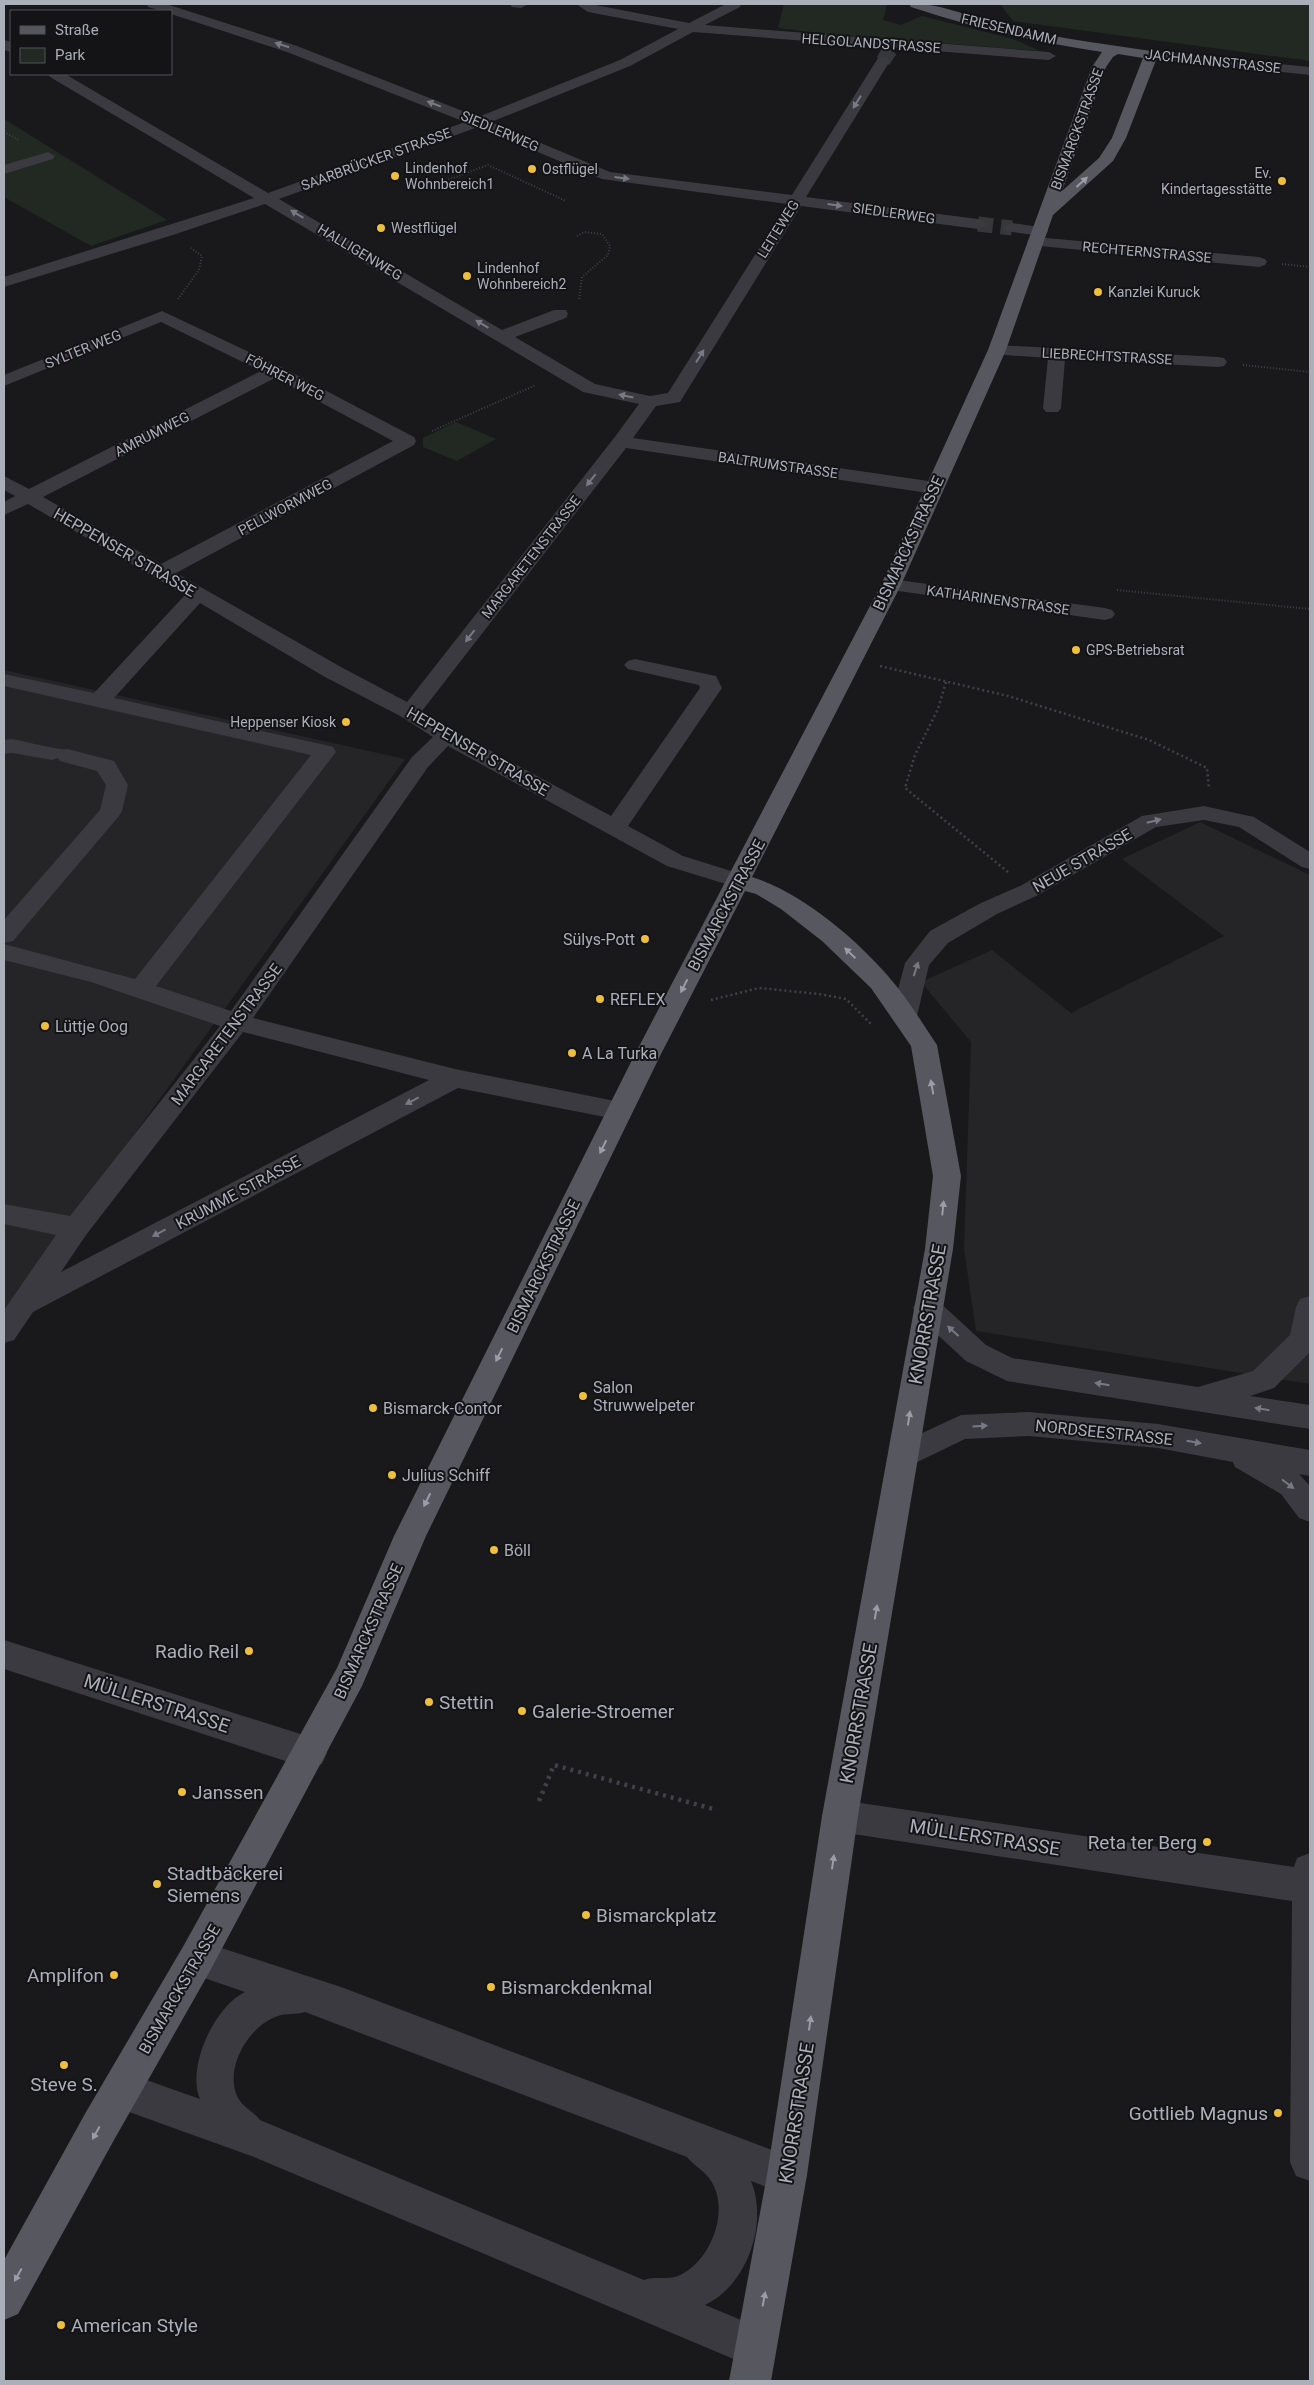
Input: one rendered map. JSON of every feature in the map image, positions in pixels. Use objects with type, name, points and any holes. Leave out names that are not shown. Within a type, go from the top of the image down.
[{"type":"main road","name":"FRIESENDAMM","points":[[916,4],[1000,29],[1074,44],[1116,50]]},
{"type":"main road","name":"FRIESENDAMM","points":[[1074,44],[1094,52],[1102,61]]},
{"type":"main road","name":"JACHMANNSTRASSE","points":[[1116,50],[1151,55]]},
{"type":"main road","name":"BISMARCKSTRASSE","points":[[4,2300],[197,1958],[310,1753],[350,1676],[410,1536],[620,1112],[851,659],[891,585],[997,350],[1102,61],[1108,54],[1116,50]]},
{"type":"main road","name":"BISMARCKSTRASSE","points":[[1045,214],[1104,161],[1119,138],[1151,55]]},
{"type":"main road","name":"HEPPENSER STRASSE","points":[[739,880],[764,889],[789,904],[831,935],[880,982],[924,1045]]},
{"type":"main road","name":"KNORRSTRASSE","points":[[752,2364],[787,2175],[840,1816],[927,1308],[939,1249],[947,1176],[924,1045]]},
{"type":"street","name":"SIEDLERWEG","points":[[153,4],[172,10]]},
{"type":"street","points":[[517,4],[522,4]]},
{"type":"street","name":"HELGOLANDSTRASSE","points":[[582,4],[588,8],[693,28],[888,52],[1049,56]]},
{"type":"street","name":"HELGOLANDSTRASSE","points":[[614,4],[675,15],[688,20],[693,28]]},
{"type":"street","name":"SAARBRÜCKER STRASSE","points":[[4,282],[167,232],[269,198],[479,122],[625,63],[735,4]]},
{"type":"street","name":"SIEDLERWEG","points":[[172,10],[292,49],[479,122],[606,176],[978,224]]},
{"type":"street","name":"LEITEWEG","points":[[674,398],[888,52]]},
{"type":"street","name":"JACHMANNSTRASSE","points":[[1151,55],[1310,70]]},
{"type":"street","name":"HALLIGENWEG","points":[[57,75],[269,198],[589,388],[650,401],[674,398]]},
{"type":"street","points":[[4,170],[48,156]]},
{"type":"street","points":[[1012,228],[1037,237]]},
{"type":"street","name":"RECHTERNSTRASSE","points":[[1037,237],[1259,262]]},
{"type":"street","points":[[502,336],[560,314]]},
{"type":"street","name":"FÖHRER WEG","points":[[162,316],[275,371],[407,441]]},
{"type":"street","name":"SYLTER WEG","points":[[4,382],[162,316]]},
{"type":"street","name":"LIEBRECHTSTRASSE","points":[[997,350],[1218,362]]},
{"type":"street","points":[[1052,408],[1057,353]]},
{"type":"street","name":"AMRUMWEG","points":[[4,509],[275,371]]},
{"type":"street","name":"MARGARETENSTRASSE","points":[[410,712],[621,442],[650,401]]},
{"type":"street","name":"PELLWORMWEG","points":[[162,572],[407,441]]},
{"type":"street","name":"BALTRUMSTRASSE","points":[[621,442],[935,488]]},
{"type":"street","name":"HEPPENSER STRASSE","points":[[4,482],[333,672],[410,712],[446,736],[675,861],[739,880]]},
{"type":"street","name":"KATHARINENSTRASSE","points":[[891,585],[1105,614]]},
{"type":"street","points":[[99,701],[198,593]]},
{"type":"street","points":[[615,827],[711,688],[708,681],[635,665]]},
{"type":"street","points":[[4,680],[325,752],[140,990]]},
{"type":"street","name":"MARGARETENSTRASSE","points":[[4,1332],[20,1306],[76,1228],[237,1022],[420,762],[446,736]]},
{"type":"street","points":[[4,747],[12,746],[60,754],[106,766],[117,785],[111,811],[4,935]]},
{"type":"street","name":"NEUE STRASSE","points":[[904,1016],[917,963],[939,936],[1030,890],[1150,821],[1204,814],[1246,822],[1310,862]]},
{"type":"street","points":[[4,952],[98,976],[237,1022],[455,1078],[620,1112]]},
{"type":"street","name":"KRUMME STRASSE","points":[[20,1306],[455,1078]]},
{"type":"street","points":[[4,1214],[76,1228]]},
{"type":"street","points":[[1200,1399],[1263,1380],[1304,1340],[1310,1307]]},
{"type":"street","points":[[927,1308],[976,1353],[1007,1368],[1310,1417]]},
{"type":"street","name":"NORDSEESTRASSE","points":[[903,1456],[961,1427],[1029,1424],[1158,1436],[1310,1463]]},
{"type":"street","points":[[1232,1449],[1292,1485],[1310,1509]]},
{"type":"street","name":"MÜLLERSTRASSE","points":[[4,1654],[310,1753]]},
{"type":"street","name":"MÜLLERSTRASSE","points":[[840,1816],[1310,1878]]},
{"type":"street","points":[[1310,1878],[1310,2162]]},
{"type":"street","points":[[197,1958],[314,1996],[787,2175]]},
{"type":"street","points":[[255,2138],[235,2126],[222,2107],[215,2084],[217,2060],[226,2037],[239,2020],[250,2011],[275,1997],[295,1994],[314,1996]]},
{"type":"street","points":[[121,2090],[255,2138],[638,2298],[752,2364]]},
{"type":"street","points":[[638,2298],[662,2300],[686,2295],[707,2283],[723,2264],[734,2242],[738,2216],[734,2189],[722,2165],[704,2146],[682,2135]]},
{"type":"path","points":[[4,132],[19,140]]},
{"type":"path","points":[[437,184],[488,165],[566,201]]},
{"type":"path","points":[[162,316],[187,289],[199,270],[202,256],[167,232]]},
{"type":"path","points":[[560,314],[572,309],[579,301],[582,277],[608,255],[610,246],[602,234],[584,232],[577,236]]},
{"type":"path","points":[[1218,362],[1310,372]]},
{"type":"path","points":[[407,441],[564,373]]},
{"type":"path","points":[[851,659],[1008,696],[1149,740],[1207,768],[1209,791],[1204,814]]},
{"type":"path","points":[[946,682],[938,709],[915,755],[905,788],[1030,890]]},
{"type":"path","points":[[704,1006],[711,1000],[759,988],[819,994],[846,999],[876,1030]]},
{"type":"path","points":[[539,1801],[554,1765],[717,1810]]},
{"type":"shaded area","points":[[4,670],[405,759],[4,1315]]},
{"type":"shaded area","points":[[1200,822],[1310,875],[1310,1384],[976,1331],[964,1249],[971,1042],[921,982],[992,950],[1071,1013],[1224,936],[1122,859]]},
{"type":"green space","points":[[784,4],[885,4],[887,5],[883,20],[901,25],[922,16],[1013,39],[1040,51],[826,34],[778,28]]},
{"type":"green space","points":[[1000,4],[1310,4],[1310,61],[1013,21]]},
{"type":"green space","points":[[4,119],[167,220],[91,246],[4,197]]},
{"type":"green space","points":[[456,422],[496,439],[457,461],[423,447],[423,438]]},
{"type":"tunnel","points":[[883,61],[890,50]]},
{"type":"tunnel","points":[[978,224],[1012,228]]},
{"type":"place","name":"Ostflügel","points":[[532,169]]},
{"type":"place","name":"Lindenhof Wohnbereich1","points":[[395,176]]},
{"type":"place","name":"Ev. Kindertagesstätte","points":[[1282,181]]},
{"type":"place","name":"Westflügel","points":[[381,228]]},
{"type":"place","name":"Lindenhof Wohnbereich2","points":[[467,276]]},
{"type":"place","name":"Kanzlei Kuruck","points":[[1098,292]]},
{"type":"place","name":"GPS-Betriebsrat","points":[[1076,650]]},
{"type":"place","name":"Heppenser Kiosk","points":[[346,722]]},
{"type":"place","name":"Sülys-Pott","points":[[645,939]]},
{"type":"place","name":"REFLEX","points":[[600,999]]},
{"type":"place","name":"Lüttje Oog","points":[[45,1026]]},
{"type":"place","name":"A La Turka","points":[[572,1053]]},
{"type":"place","name":"Salon Struwwelpeter","points":[[583,1396]]},
{"type":"place","name":"Bismarck-Contor","points":[[373,1408]]},
{"type":"place","name":"Julius Schiff","points":[[392,1475]]},
{"type":"place","name":"Böll","points":[[494,1550]]},
{"type":"place","name":"Radio Reil","points":[[249,1651]]},
{"type":"place","name":"Stettin","points":[[429,1702]]},
{"type":"place","name":"Galerie-Stroemer","points":[[522,1711]]},
{"type":"place","name":"Janssen","points":[[182,1792]]},
{"type":"place","name":"Reta ter Berg","points":[[1207,1842]]},
{"type":"place","name":"Stadtbäckerei Siemens","points":[[157,1884]]},
{"type":"place","name":"Bismarckplatz","points":[[586,1915]]},
{"type":"place","name":"Amplifon","points":[[114,1975]]},
{"type":"place","name":"Bismarckdenkmal","points":[[491,1987]]},
{"type":"place","name":"Steve S.","points":[[64,2065]]},
{"type":"place","name":"Gottlieb Magnus","points":[[1278,2113]]},
{"type":"place","name":"American Style","points":[[61,2325]]}]
